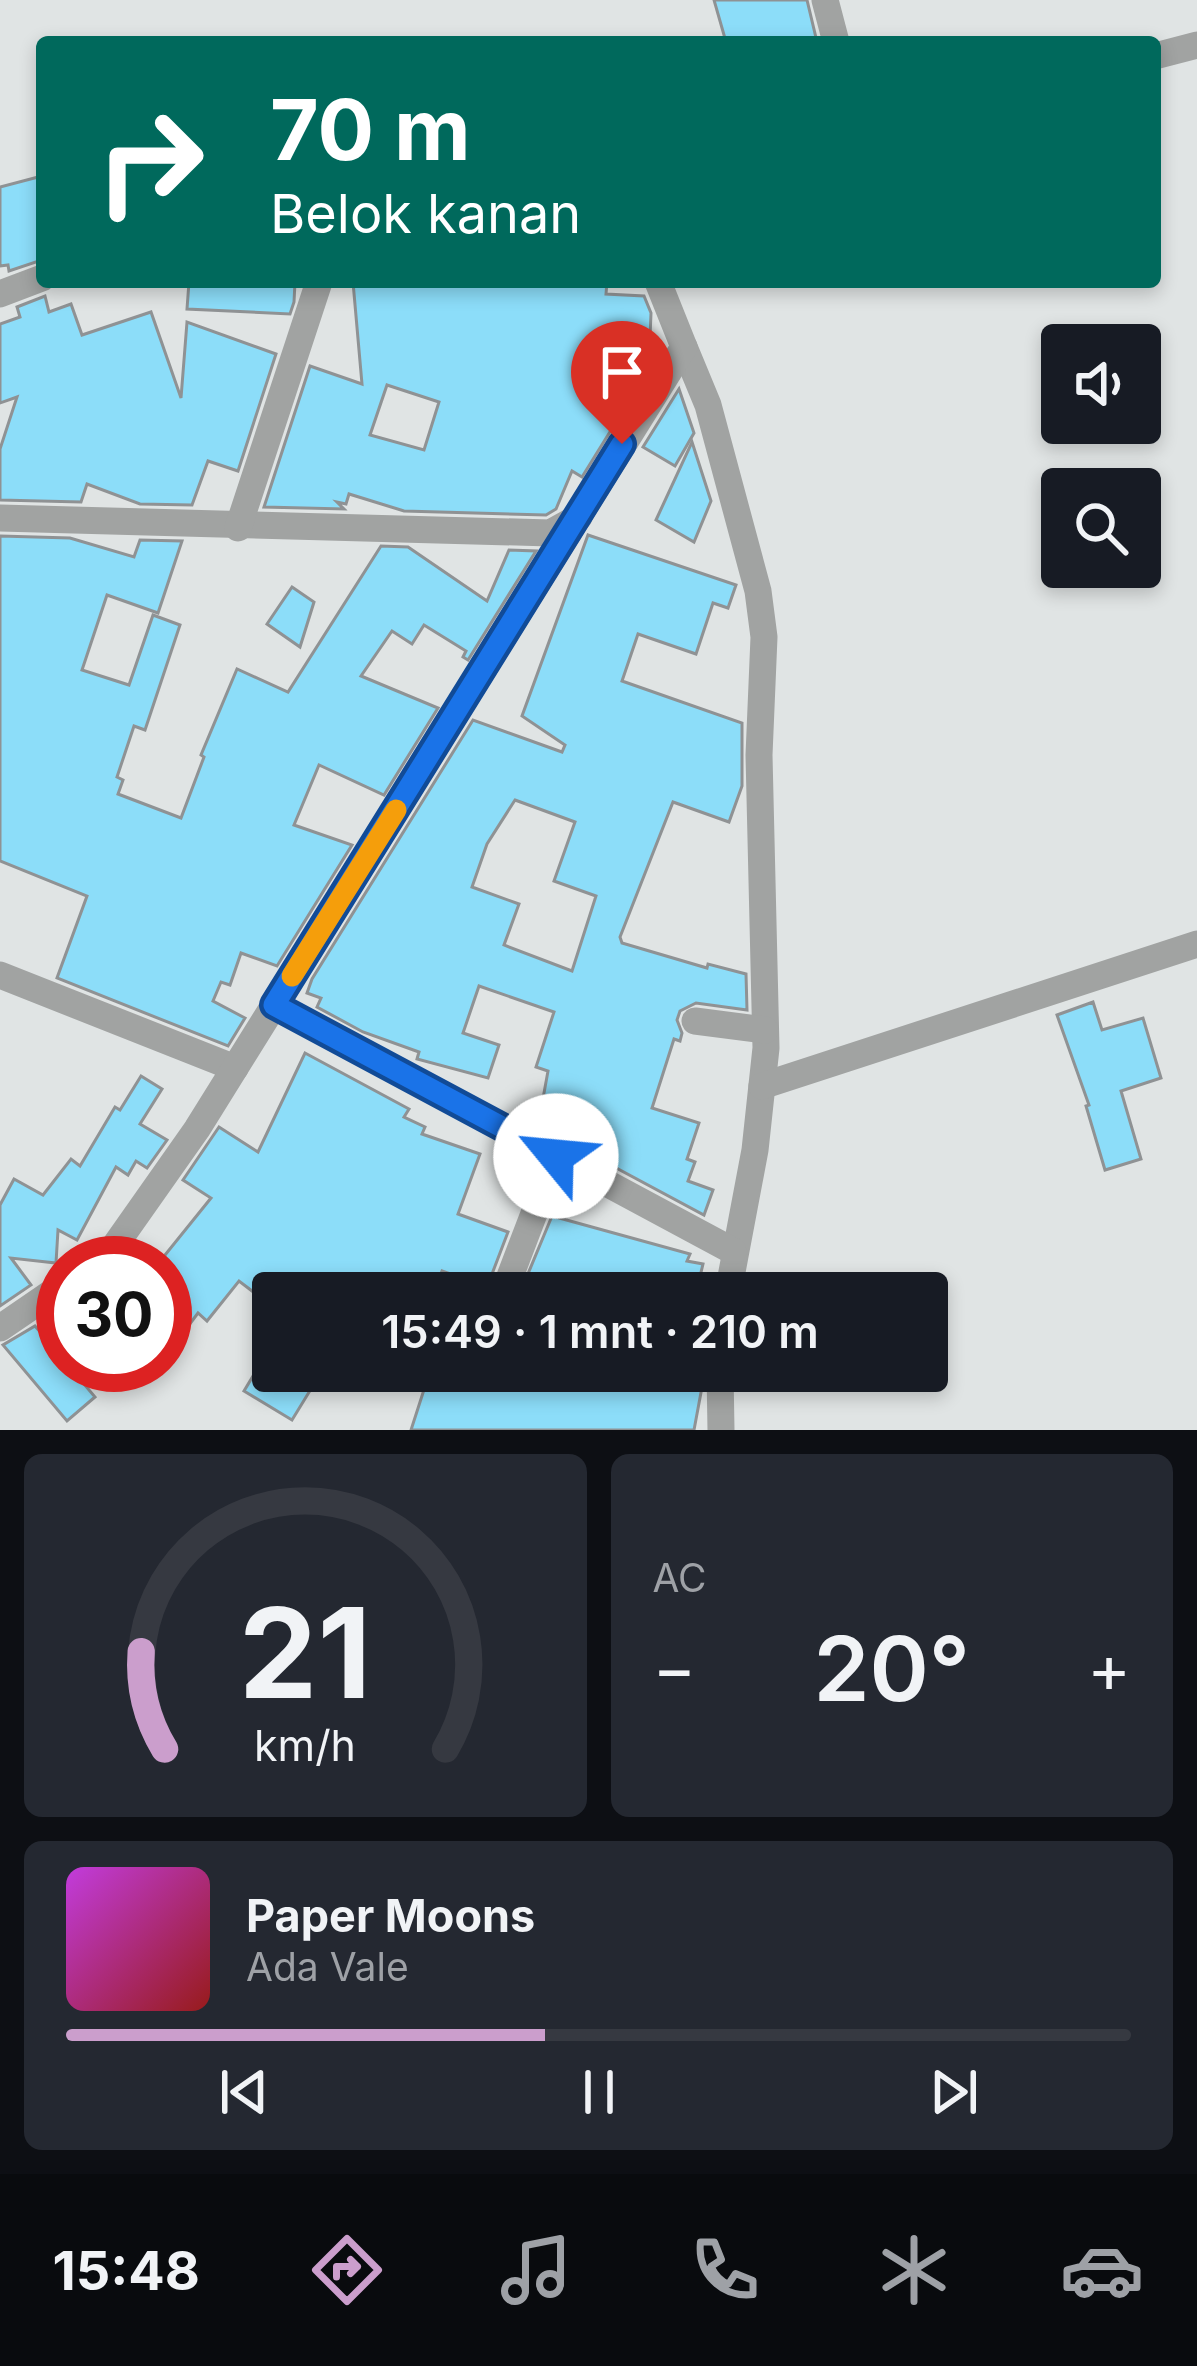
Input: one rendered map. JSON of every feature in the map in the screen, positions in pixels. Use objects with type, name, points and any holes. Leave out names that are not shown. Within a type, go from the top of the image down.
[{"type":"street","points":[[825,0],[834,36]]},
{"type":"street","points":[[1161,54],[1197,45]]},
{"type":"street","points":[[0,294],[36,280]]},
{"type":"street","points":[[238,527],[317,288]]},
{"type":"street","points":[[660,288],[708,405],[758,591],[764,637],[759,755],[765,1030],[754,1150],[730,1272]]},
{"type":"street","points":[[121,1236],[236,1068],[684,346]]},
{"type":"street","points":[[0,518],[550,533],[580,517]]},
{"type":"street","points":[[761,1086],[1197,944]]},
{"type":"street","points":[[0,975],[236,1068]]},
{"type":"street","points":[[274,1005],[733,1251]]},
{"type":"street","points":[[695,1021],[765,1030]]},
{"type":"street","points":[[512,1272],[556,1156]]},
{"type":"street","points":[[0,1328],[36,1303]]},
{"type":"street","points":[[720,1392],[721,1430]]},
{"type":"building","points":[[714,0],[807,0],[816,36],[724,36]]},
{"type":"building","points":[[36,178],[36,262],[9,271],[8,265],[0,266],[0,187]]},
{"type":"building","points":[[189,288],[295,288],[290,314],[187,309]]},
{"type":"building","points":[[354,288],[606,288],[606,294],[644,296],[651,313],[650,337],[630,394],[634,393],[582,477],[572,471],[556,509],[546,515],[404,511],[349,494],[346,504],[337,502],[344,509],[264,507],[310,366],[362,384]],"holes":[[[387,385],[439,402],[424,450],[370,435]]]},
{"type":"building","points":[[45,296],[49,312],[71,304],[82,335],[151,312],[181,398],[187,322],[276,354],[238,471],[208,461],[192,505],[140,504],[87,484],[81,502],[0,500],[0,449],[17,397],[0,403],[0,324],[20,317],[17,307]]},
{"type":"building","points":[[679,389],[694,433],[675,466],[643,447]]},
{"type":"building","points":[[692,442],[711,501],[694,542],[656,520]]},
{"type":"building","points":[[588,535],[736,585],[728,608],[713,603],[696,654],[638,634],[622,681],[742,723],[742,786],[729,822],[673,802],[620,937],[622,943],[707,968],[708,964],[746,974],[747,1010],[696,1003],[680,1011],[680,1041],[674,1039],[652,1108],[699,1123],[687,1159],[695,1162],[688,1181],[713,1190],[704,1215],[538,1126],[548,1071],[536,1067],[554,1012],[479,986],[463,1033],[499,1045],[488,1078],[417,1059],[419,1052],[363,1032],[317,1007],[321,998],[307,993],[473,720],[562,752],[565,745],[522,716]],"holes":[[[515,800],[575,822],[554,881],[596,896],[572,971],[504,945],[519,904],[472,887],[487,844]]]},
{"type":"building","points":[[0,536],[70,538],[134,557],[140,540],[182,541],[158,613],[107,595],[82,670],[129,685],[153,615],[180,625],[145,730],[134,726],[117,777],[123,780],[118,794],[181,818],[237,669],[288,692],[381,546],[408,547],[487,601],[509,550],[536,551],[468,660],[463,657],[466,651],[424,625],[412,644],[392,631],[361,676],[438,708],[384,795],[319,765],[294,825],[352,845],[277,966],[241,953],[230,985],[221,982],[213,1001],[245,1018],[228,1046],[57,978],[87,896],[0,861]]},
{"type":"building","points":[[292,587],[314,602],[300,647],[267,624]]},
{"type":"building","points":[[1093,1002],[1102,1030],[1143,1018],[1161,1078],[1121,1091],[1141,1159],[1105,1170],[1089,1105],[1057,1015]]},
{"type":"building","points":[[305,1053],[409,1109],[404,1117],[425,1127],[422,1134],[480,1154],[458,1214],[508,1232],[493,1272],[252,1272],[252,1291],[239,1281],[207,1321],[198,1313],[192,1321],[192,1236],[180,1236],[211,1198],[183,1180],[219,1127],[258,1152]]},
{"type":"building","points":[[141,1076],[162,1089],[140,1124],[167,1140],[147,1168],[136,1161],[128,1175],[116,1167],[79,1236],[58,1230],[58,1236],[36,1236],[36,1261],[11,1258],[31,1285],[0,1306],[0,1205],[14,1179],[43,1195],[71,1159],[80,1166],[115,1107],[120,1110]]},
{"type":"building","points":[[552,1216],[690,1254],[687,1261],[703,1264],[701,1272],[529,1272]]},
{"type":"building","points":[[36,1327],[36,1384],[3,1345]]},
{"type":"building","points":[[252,1378],[252,1392],[309,1392],[292,1420],[244,1391]]},
{"type":"building","points":[[43,1392],[91,1392],[95,1397],[67,1421]]},
{"type":"building","points":[[423,1392],[701,1392],[694,1430],[411,1430]]},
{"type":"slow traffic","points":[[292,976],[396,810]]},
{"type":"route","points":[[556,1156],[274,1005],[622,444]]}]
